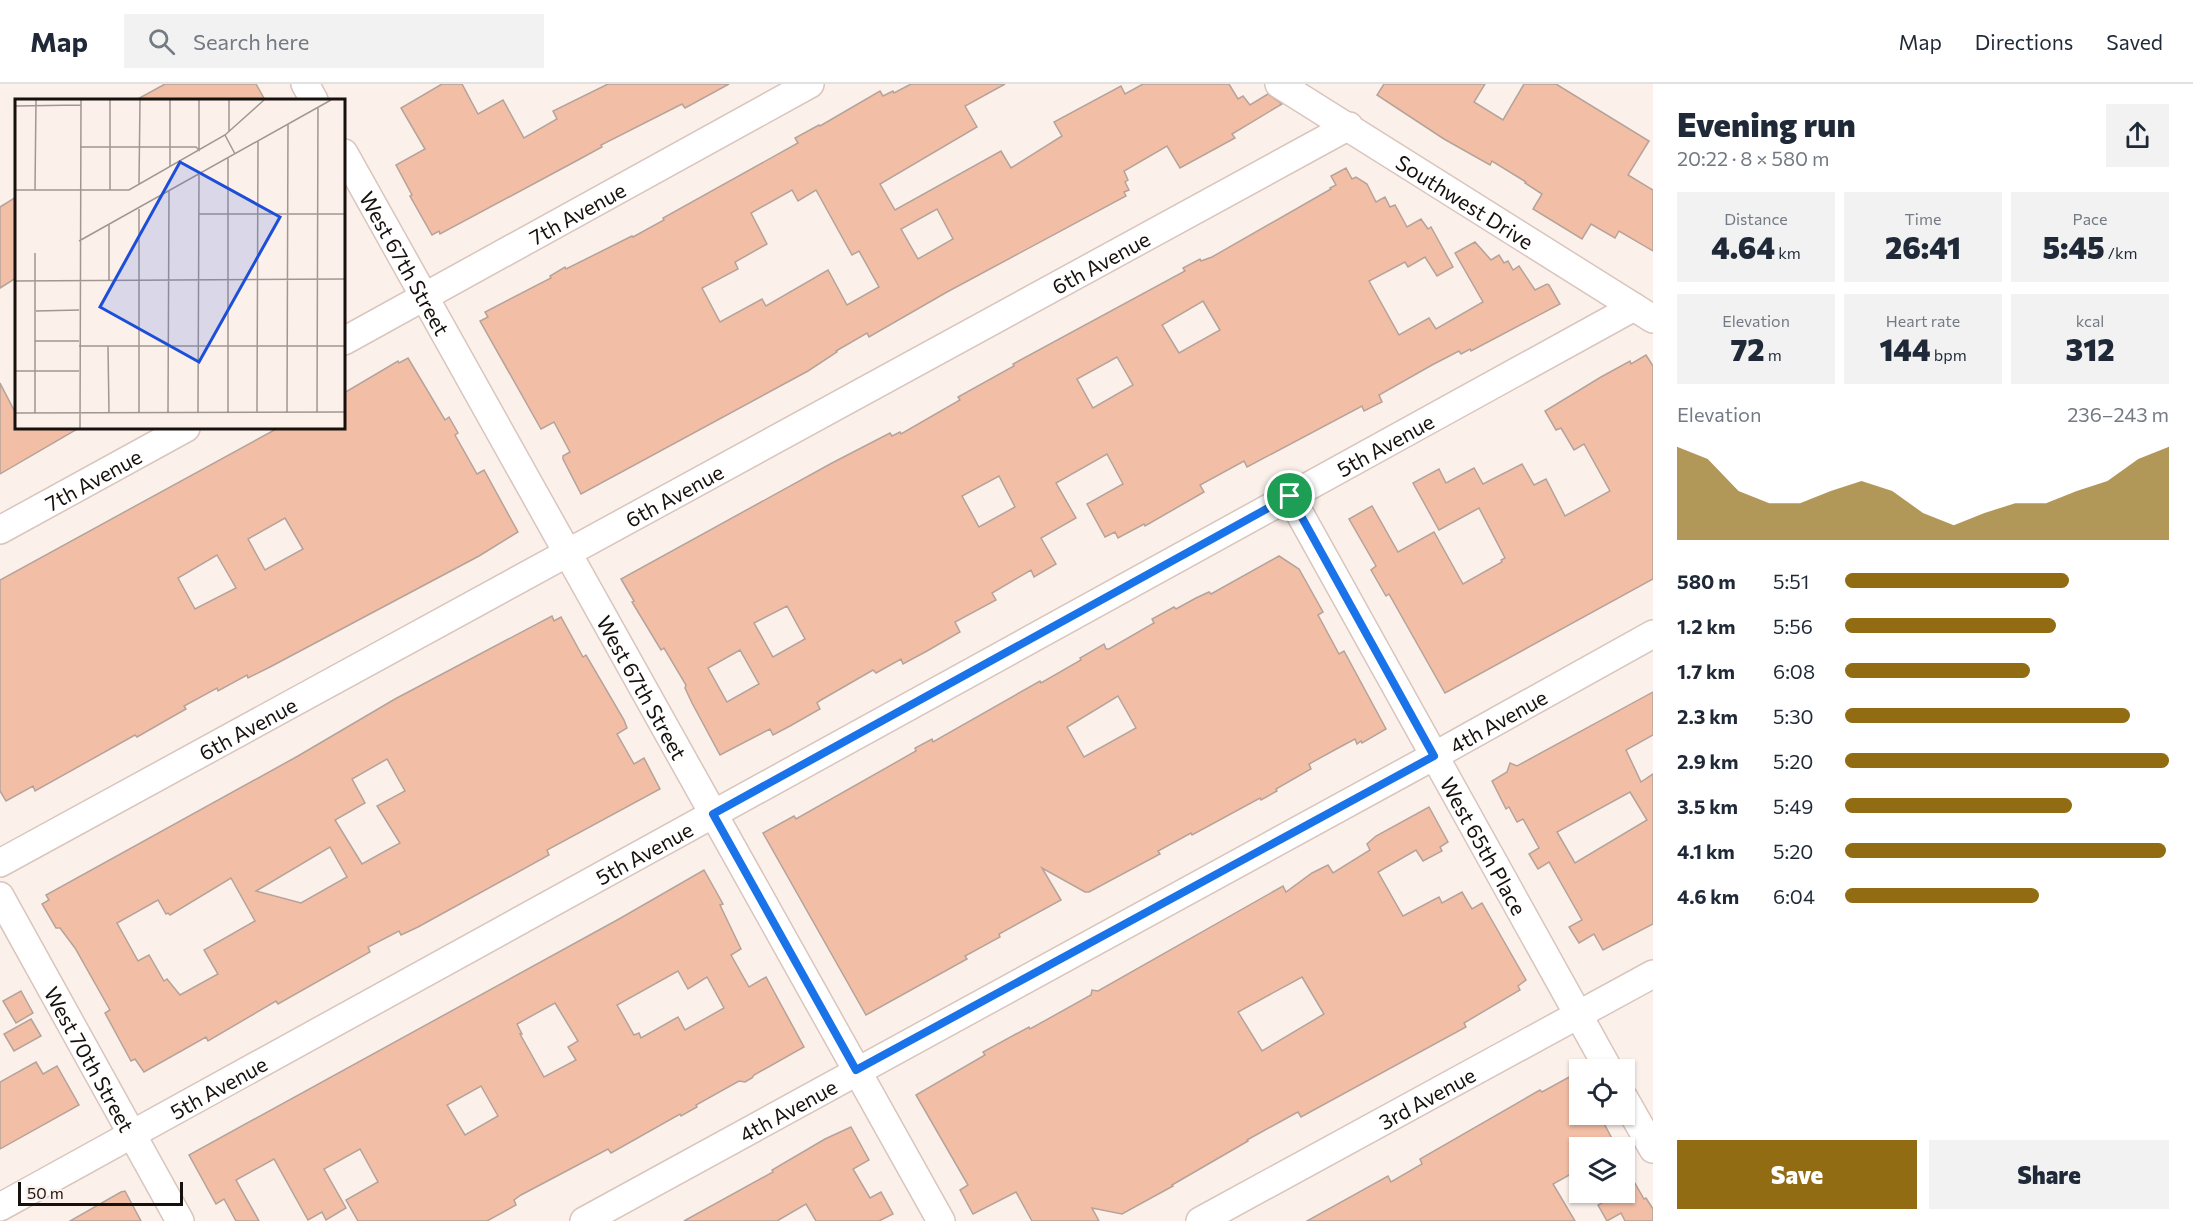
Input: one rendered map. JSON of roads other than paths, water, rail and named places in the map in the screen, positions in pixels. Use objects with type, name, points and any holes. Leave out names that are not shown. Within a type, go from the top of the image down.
[{"type":"street","points":[[305,84],[313,99]]},
{"type":"street","name":"7th Avenue","points":[[345,340],[810,84]]},
{"type":"street","name":"Southwest Drive","points":[[1279,84],[1643,313]]},
{"type":"street","name":"6th Avenue","points":[[0,863],[1349,126]]},
{"type":"street","name":"West 67th Street","points":[[345,155],[941,1221]]},
{"type":"street","name":"5th Avenue","points":[[0,1207],[1290,496],[1643,313]]},
{"type":"street","name":"7th Avenue","points":[[0,530],[184,429]]},
{"type":"street","name":"West 65th Place","points":[[1290,496],[1603,1059]]},
{"type":"street","name":"4th Avenue","points":[[584,1221],[1653,634]]},
{"type":"street","name":"West 70th Street","points":[[0,896],[180,1221]]},
{"type":"street","name":"3rd Avenue","points":[[1200,1221],[1653,974]]},
{"type":"street","points":[[1635,1117],[1653,1149]]}]
